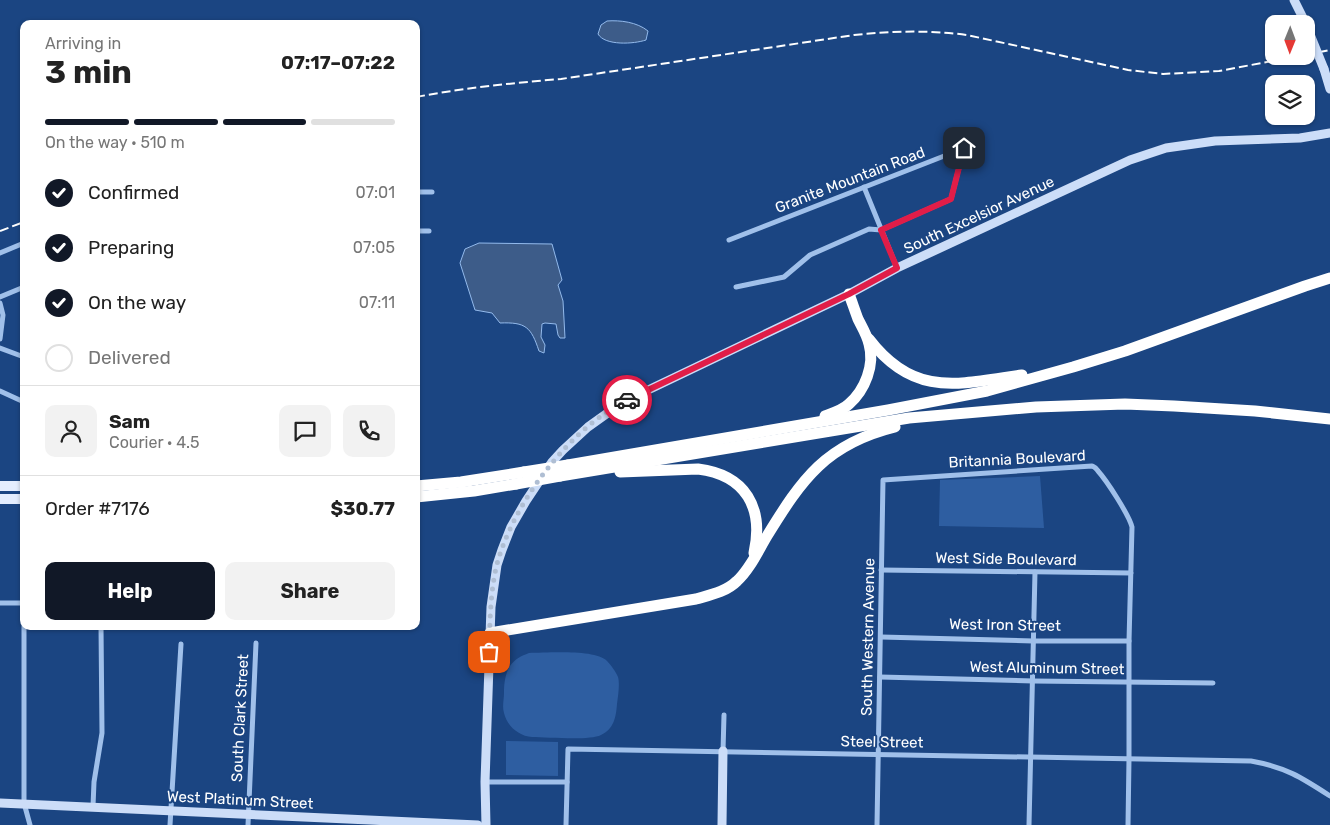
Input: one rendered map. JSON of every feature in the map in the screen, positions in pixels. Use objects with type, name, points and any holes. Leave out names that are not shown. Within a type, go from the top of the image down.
[{"type":"highway","points":[[731,437],[949,398],[1073,368],[1330,278]]},
{"type":"highway","points":[[420,497],[516,484],[564,472],[815,419],[834,413],[848,405],[860,393],[870,366],[870,346],[849,294]]},
{"type":"highway","points":[[866,335],[882,354],[902,371],[940,384],[1073,368]]},
{"type":"highway","points":[[564,472],[891,421],[1036,407],[1125,404],[1254,411],[1330,419]]},
{"type":"highway","points":[[490,633],[696,599],[721,592],[737,582],[800,485],[834,452],[864,436],[881,430],[960,418],[981,412]]},
{"type":"highway","points":[[420,486],[461,482],[524,472],[704,470],[724,475],[735,482],[752,506],[757,528],[752,561]]},
{"type":"main road","points":[[0,486],[20,486]]},
{"type":"main road","points":[[0,498],[20,498]]},
{"type":"street","points":[[1294,0],[1301,15]]},
{"type":"street","points":[[1315,47],[1330,89]]},
{"type":"street","name":"South Excelsior Avenue","points":[[486,825],[485,782],[491,607],[497,565],[511,527],[552,462],[576,437],[600,417],[623,402],[849,294],[897,268],[1130,160],[1166,148],[1215,141],[1300,138],[1330,133]]},
{"type":"street","name":"Granite Mountain Road","points":[[729,240],[980,142]]},
{"type":"street","points":[[736,286],[784,276],[810,255],[869,230],[881,230],[951,199],[964,148]]},
{"type":"street","points":[[864,188],[897,268]]},
{"type":"street","points":[[420,192],[432,192]]},
{"type":"street","points":[[420,231],[429,231]]},
{"type":"street","points":[[0,253],[20,246]]},
{"type":"street","points":[[0,297],[20,288]]},
{"type":"street","points":[[0,303],[3,315],[0,339]]},
{"type":"street","points":[[0,348],[20,356]]},
{"type":"street","points":[[0,391],[20,400]]},
{"type":"street","name":"Britannia Boulevard","points":[[883,480],[1095,467],[1131,522],[1131,574]]},
{"type":"street","name":"South Western Avenue","points":[[877,825],[883,480]]},
{"type":"street","name":"West Side Boulevard","points":[[881,570],[1131,574]]},
{"type":"street","points":[[1029,825],[1035,572]]},
{"type":"street","points":[[1128,825],[1131,574]]},
{"type":"street","points":[[0,603],[20,603]]},
{"type":"street","points":[[24,630],[24,803],[30,825]]},
{"type":"street","points":[[93,806],[94,782],[102,733],[101,630]]},
{"type":"street","name":"West Iron Street","points":[[881,638],[1129,641]]},
{"type":"street","name":"South Clark Street","points":[[248,825],[256,643]]},
{"type":"street","points":[[170,825],[181,644]]},
{"type":"street","name":"West Aluminum Street","points":[[880,677],[1213,683]]},
{"type":"street","points":[[722,825],[724,715]]},
{"type":"street","name":"Steel Street","points":[[567,782],[568,749],[724,751],[1250,761],[1270,764],[1290,771],[1330,796]]},
{"type":"street","points":[[485,782],[567,782],[566,825]]},
{"type":"street","name":"West Platinum Street","points":[[0,803],[248,814],[353,822],[478,825]]},
{"type":"shaded area","points":[[607,21],[623,21],[644,28],[648,31],[646,40],[627,43],[607,41],[598,34],[601,25]]},
{"type":"shaded area","points":[[479,243],[552,244],[562,280],[558,285],[563,301],[565,338],[560,338],[558,335],[556,324],[542,324],[541,337],[545,345],[544,353],[539,351],[530,331],[522,325],[500,323],[492,313],[475,310],[460,263],[465,249]]},
{"type":"shaded area","points":[[1040,476],[1044,528],[939,526],[940,480]]},
{"type":"shaded area","points":[[529,653],[582,653],[601,657],[607,661],[616,673],[619,683],[616,713],[612,726],[601,735],[578,738],[532,737],[523,735],[514,729],[503,711],[505,679],[508,669],[512,664],[518,658]]},
{"type":"shaded area","points":[[506,741],[558,742],[558,776],[506,775]]},
{"type":"railway","points":[[420,96],[488,86],[561,79],[854,35],[896,32],[939,32],[967,35],[1128,70],[1163,74],[1219,71],[1265,62]]},
{"type":"railway","points":[[1315,53],[1330,50]]},
{"type":"railway","points":[[0,231],[20,224]]},
{"type":"way so far","points":[[489,652],[493,586],[497,565],[511,527],[535,486],[552,462],[576,437],[600,417],[627,400]]},
{"type":"route","points":[[627,400],[849,294],[897,268],[881,230],[951,199],[964,148]]}]
